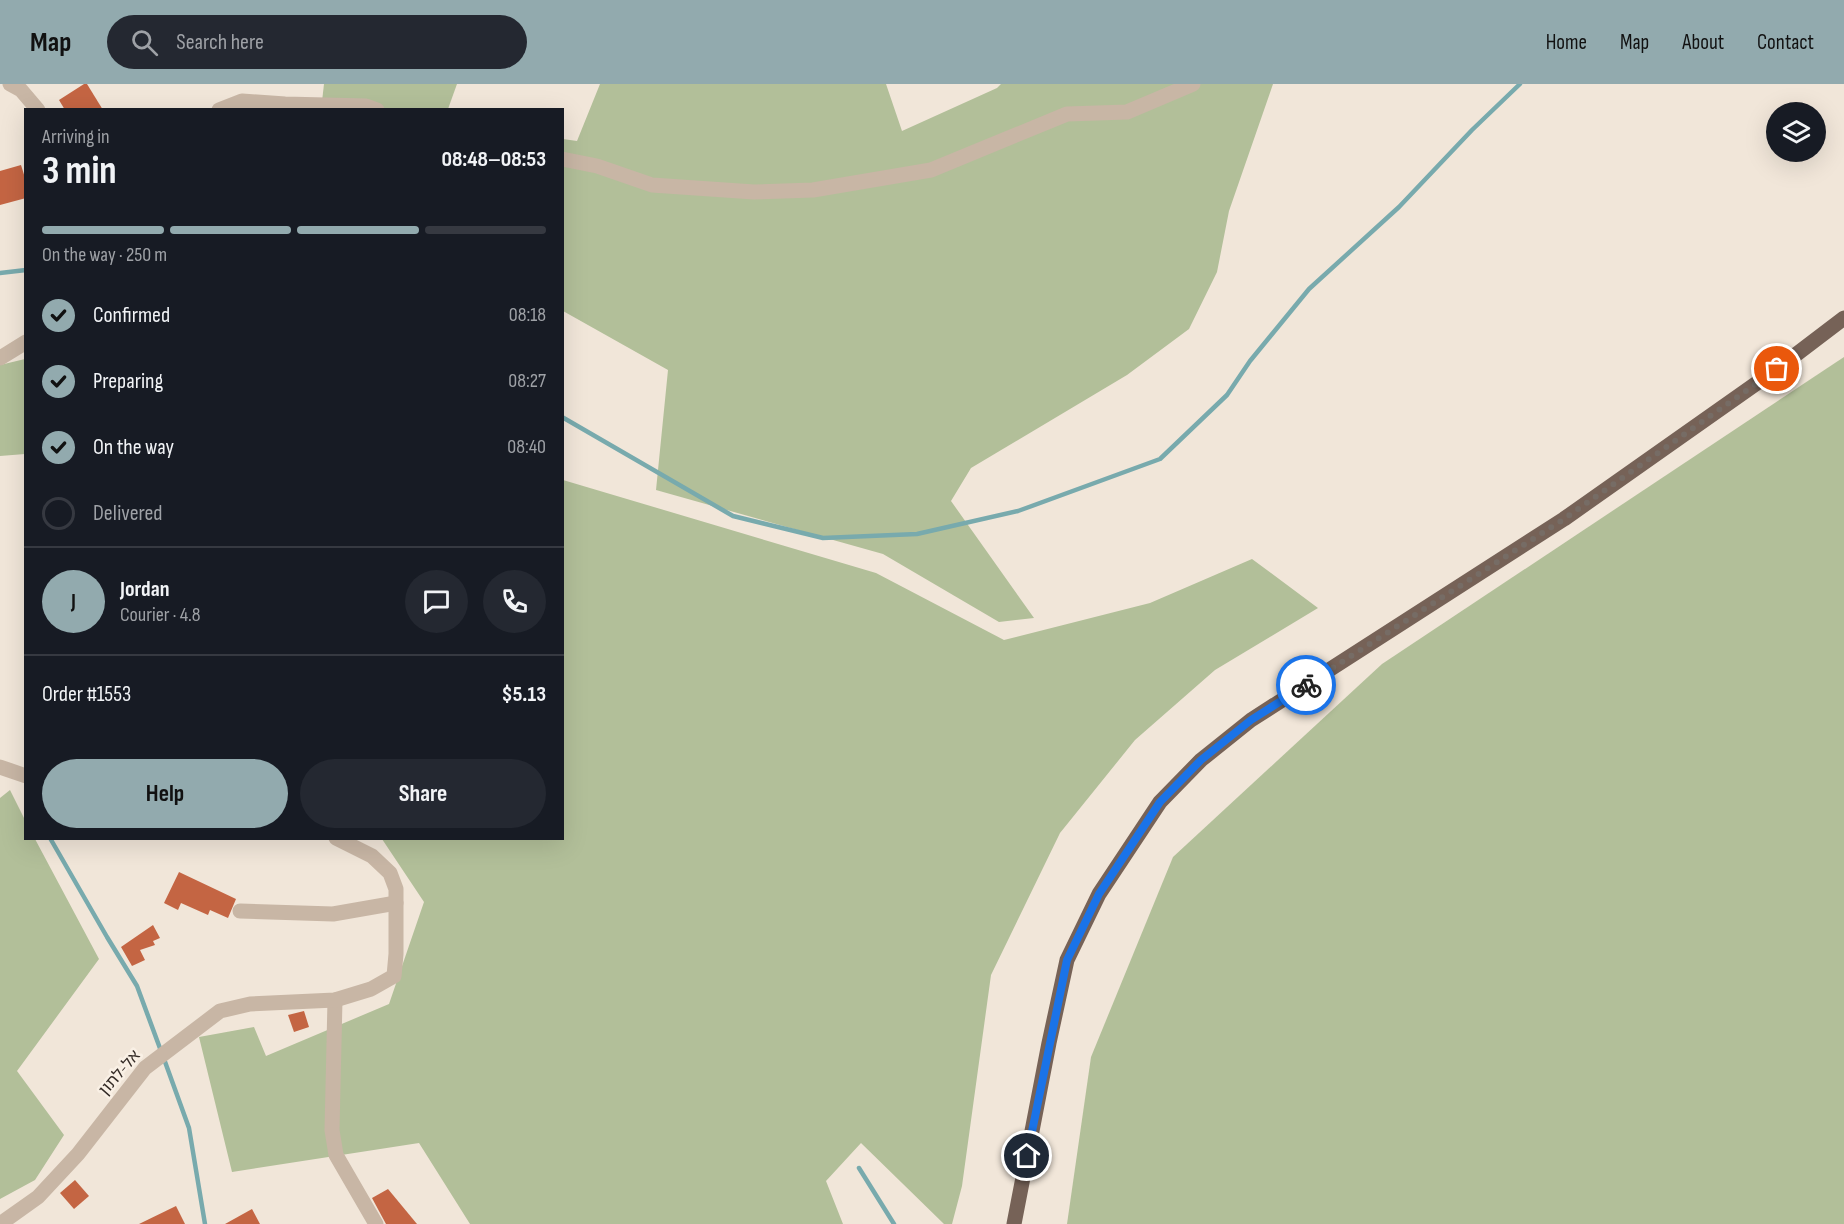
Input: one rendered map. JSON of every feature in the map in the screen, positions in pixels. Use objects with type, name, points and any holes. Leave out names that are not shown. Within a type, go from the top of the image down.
[{"type":"main road","points":[[1014,1224],[1067,960],[1099,894],[1160,802],[1201,760],[1251,720],[1564,519],[1777,369],[1841,319]]},
{"type":"street","points":[[10,84],[21,90],[36,108]]},
{"type":"street","points":[[564,159],[597,166],[651,184],[754,192],[813,190],[931,170],[1067,114],[1127,112],[1193,84]]},
{"type":"street","points":[[224,108],[242,101],[372,108]]},
{"type":"street","points":[[0,358],[24,343]]},
{"type":"street","points":[[0,767],[24,775]]},
{"type":"street","points":[[240,912],[333,914],[396,903],[396,889],[390,873],[382,864],[372,856],[340,840]]},
{"type":"street","name":"אל-לתון","points":[[0,1224],[38,1197],[78,1154],[145,1068],[220,1011],[250,1004],[335,1000],[371,989],[394,976],[396,903]]},
{"type":"street","points":[[335,1000],[332,1130],[336,1155],[376,1224]]},
{"type":"green space","points":[[324,84],[457,84],[448,108],[321,108]]},
{"type":"green space","points":[[600,84],[886,84],[902,131],[997,88],[1001,84],[1273,84],[1229,211],[1217,272],[1189,329],[1127,375],[971,468],[951,501],[1034,618],[999,622],[883,554],[656,490],[668,370],[564,312],[564,139],[577,141]]},
{"type":"green space","points":[[1844,357],[1844,1224],[1067,1224],[1091,1057],[1173,857],[1382,664]]},
{"type":"green space","points":[[24,359],[24,454],[0,456],[0,365]]},
{"type":"green space","points":[[564,480],[876,573],[1004,640],[1150,603],[1252,559],[1318,608],[1215,670],[1135,740],[1060,833],[991,975],[962,1186],[952,1224],[944,1224],[861,1143],[826,1181],[843,1224],[470,1224],[419,1143],[232,1172],[199,1037],[254,1027],[266,1056],[389,1004],[424,902],[383,840],[564,840]]},
{"type":"green space","points":[[10,790],[24,818],[24,840],[36,840],[99,959],[17,1071],[64,1135],[35,1180],[0,1199],[0,798]]},
{"type":"building","points":[[87,84],[102,108],[64,108],[59,100]]},
{"type":"building","points":[[21,165],[24,175],[24,199],[0,205],[0,171]]},
{"type":"building","points":[[179,872],[236,899],[228,918],[210,910],[208,915],[181,903],[178,910],[164,903]]},
{"type":"building","points":[[153,925],[160,938],[153,941],[155,945],[140,950],[145,960],[132,966],[121,947]]},
{"type":"building","points":[[304,1011],[309,1027],[294,1032],[288,1015]]},
{"type":"building","points":[[75,1180],[89,1196],[74,1209],[60,1193]]},
{"type":"building","points":[[388,1189],[417,1224],[386,1224],[372,1198]]},
{"type":"building","points":[[176,1206],[185,1224],[139,1224]]},
{"type":"building","points":[[252,1209],[260,1224],[225,1224]]},
{"type":"waterway","points":[[564,418],[733,516],[823,538],[917,534],[1018,511],[1160,459],[1227,395],[1250,361],[1309,289],[1399,207],[1472,130],[1520,84]]},
{"type":"waterway","points":[[0,273],[24,270]]},
{"type":"waterway","points":[[51,840],[137,986],[161,1051]]},
{"type":"waterway","points":[[164,1059],[189,1128],[205,1224]]},
{"type":"waterway","points":[[859,1168],[894,1224]]},
{"type":"way so far","points":[[1306,685],[1564,519],[1777,369]]},
{"type":"route","points":[[1027,1156],[1067,960],[1099,894],[1160,802],[1201,760],[1251,720],[1306,685]]}]
